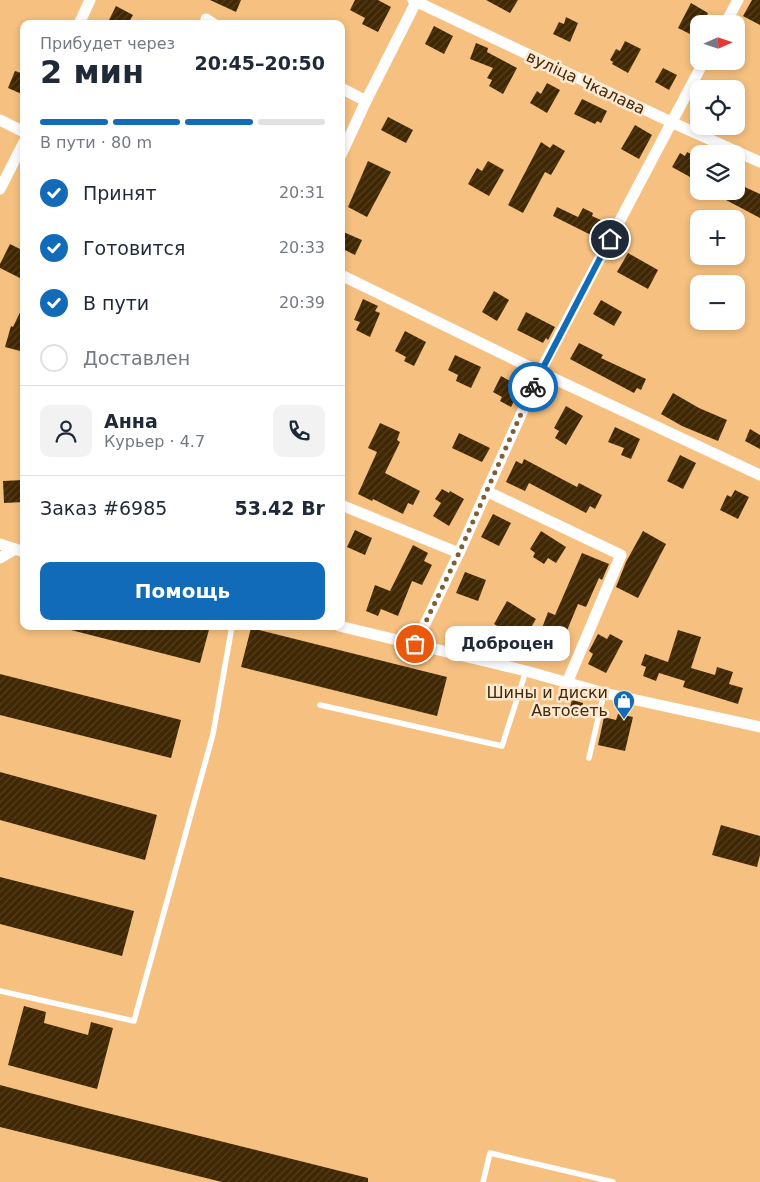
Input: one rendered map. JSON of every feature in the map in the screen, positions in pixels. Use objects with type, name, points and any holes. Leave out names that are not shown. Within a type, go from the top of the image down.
[{"type":"street","points":[[81,20],[90,0]]},
{"type":"street","points":[[730,15],[738,0]]},
{"type":"street","points":[[345,146],[415,1]]},
{"type":"street","name":"вуліца Чкалава","points":[[415,1],[760,162]]},
{"type":"street","points":[[415,644],[459,553],[540,372],[699,70]]},
{"type":"street","points":[[345,90],[366,100]]},
{"type":"street","points":[[0,120],[20,130]]},
{"type":"street","points":[[0,189],[20,150]]},
{"type":"street","points":[[345,278],[760,475]]},
{"type":"street","points":[[486,491],[621,555],[567,683]]},
{"type":"street","points":[[345,507],[459,553]]},
{"type":"street","points":[[0,544],[19,551]]},
{"type":"street","points":[[0,558],[19,551]]},
{"type":"street","points":[[345,627],[604,693],[760,727]]},
{"type":"lane","points":[[0,991],[134,1021],[213,734],[231,630]]},
{"type":"lane","points":[[320,705],[502,746],[526,672]]},
{"type":"lane","points":[[588,758],[604,693]]},
{"type":"lane","points":[[483,1182],[490,1154],[613,1182]]},
{"type":"building","points":[[210,0],[241,0],[236,12]]},
{"type":"building","points":[[355,0],[378,0],[391,7],[378,32],[362,24],[365,18],[350,10]]},
{"type":"building","points":[[486,0],[518,0],[510,13]]},
{"type":"building","points":[[752,0],[760,0],[760,25],[744,15]]},
{"type":"building","points":[[691,3],[708,13],[707,15],[690,15],[690,34],[678,28]]},
{"type":"building","points":[[116,6],[133,15],[130,20],[109,20]]},
{"type":"building","points":[[566,17],[578,23],[570,42],[553,34],[559,22],[564,24]]},
{"type":"building","points":[[434,26],[453,36],[444,54],[425,44]]},
{"type":"building","points":[[625,41],[641,49],[628,73],[612,64],[613,62],[610,60],[616,49],[620,51]]},
{"type":"building","points":[[476,43],[488,48],[487,52],[517,68],[503,94],[489,86],[492,80],[487,78],[493,68],[470,59]]},
{"type":"building","points":[[663,68],[677,75],[669,90],[655,82]]},
{"type":"building","points":[[15,71],[20,73],[20,93],[8,88]]},
{"type":"building","points":[[547,83],[560,90],[547,113],[530,103],[537,91],[541,94]]},
{"type":"building","points":[[582,99],[607,111],[601,123],[597,121],[595,124],[574,114]]},
{"type":"building","points":[[388,117],[413,130],[406,143],[381,130]]},
{"type":"building","points":[[635,125],[652,135],[639,159],[621,149]]},
{"type":"building","points":[[541,142],[550,148],[553,144],[565,151],[551,175],[545,172],[523,213],[508,205]]},
{"type":"building","points":[[687,152],[690,154],[690,177],[672,167],[680,153],[685,156]]},
{"type":"building","points":[[368,161],[391,172],[367,217],[348,207]]},
{"type":"building","points":[[488,161],[504,170],[489,196],[468,184],[477,168],[482,171]]},
{"type":"building","points":[[745,187],[760,194],[760,218],[726,200],[745,200]]},
{"type":"building","points":[[557,207],[578,217],[583,208],[593,213],[592,216],[605,222],[597,238],[553,216]]},
{"type":"building","points":[[345,233],[362,240],[355,255],[345,250]]},
{"type":"building","points":[[10,244],[20,249],[20,278],[0,268],[0,264]]},
{"type":"building","points":[[628,253],[658,270],[648,289],[617,272]]},
{"type":"building","points":[[494,291],[509,300],[497,321],[482,312]]},
{"type":"building","points":[[363,299],[378,306],[375,311],[380,313],[370,337],[356,330],[360,322],[354,320]]},
{"type":"building","points":[[601,300],[622,312],[614,326],[593,314]]},
{"type":"building","points":[[20,312],[20,351],[5,347],[11,326],[13,327]]},
{"type":"building","points":[[526,312],[555,327],[548,340],[546,338],[543,343],[517,330]]},
{"type":"building","points":[[405,331],[426,342],[414,366],[404,361],[406,357],[395,351]]},
{"type":"building","points":[[579,343],[603,355],[601,358],[646,379],[641,390],[637,388],[634,393],[570,359]]},
{"type":"building","points":[[455,355],[481,367],[471,388],[456,381],[458,375],[448,370]]},
{"type":"building","points":[[501,376],[521,387],[511,407],[500,401],[502,397],[493,392]]},
{"type":"building","points":[[673,393],[699,408],[727,420],[718,441],[682,426],[661,414]]},
{"type":"building","points":[[566,406],[583,416],[566,445],[555,438],[559,431],[554,428]]},
{"type":"building","points":[[380,423],[400,432],[397,440],[400,442],[385,473],[420,491],[413,505],[408,503],[403,514],[373,499],[372,501],[358,494],[377,452],[368,448]]},
{"type":"building","points":[[615,427],[640,439],[631,459],[621,455],[624,448],[608,442]]},
{"type":"building","points":[[750,429],[760,435],[760,449],[745,441]]},
{"type":"building","points":[[459,433],[490,448],[482,462],[452,448]]},
{"type":"building","points":[[680,455],[696,463],[683,489],[667,481]]},
{"type":"building","points":[[524,459],[577,487],[579,483],[602,495],[595,509],[590,506],[586,513],[529,483],[525,491],[506,482],[516,461],[522,464]]},
{"type":"building","points":[[20,480],[20,502],[4,503],[3,481]]},
{"type":"building","points":[[442,489],[464,499],[449,526],[433,516],[441,503],[435,499]]},
{"type":"building","points":[[735,490],[749,497],[738,519],[720,510],[727,495],[731,497]]},
{"type":"building","points":[[493,514],[511,523],[499,546],[481,537]]},
{"type":"building","points":[[355,530],[372,538],[365,555],[347,547]]},
{"type":"building","points":[[541,531],[566,547],[556,563],[548,558],[544,564],[533,557],[535,553],[530,549]]},
{"type":"building","points":[[643,531],[666,544],[638,598],[616,587],[626,562]]},
{"type":"building","points":[[413,545],[428,553],[424,561],[432,565],[422,585],[412,581],[398,616],[381,609],[378,616],[366,611],[375,585],[390,591]]},
{"type":"building","points":[[582,553],[609,564],[602,580],[599,578],[586,607],[578,604],[563,640],[541,631],[548,612],[555,615]]},
{"type":"building","points":[[465,572],[486,580],[478,601],[456,593]]},
{"type":"building","points":[[507,601],[536,619],[527,634],[522,631],[518,638],[494,624]]},
{"type":"building","points":[[71,630],[209,630],[200,663]]},
{"type":"building","points":[[250,630],[259,630],[447,677],[437,716],[241,667]]},
{"type":"building","points":[[678,630],[701,637],[691,668],[715,675],[717,667],[733,672],[729,684],[743,688],[738,704],[683,687],[685,681],[659,673],[656,681],[643,676],[646,667],[641,665],[645,654],[668,662]]},
{"type":"building","points":[[598,634],[607,639],[610,634],[623,641],[606,673],[588,664],[593,654],[589,651]]},
{"type":"building","points":[[0,674],[181,720],[171,758],[0,715]]},
{"type":"building","points":[[572,700],[583,703],[580,717],[568,714]]},
{"type":"building","points":[[618,714],[633,717],[625,751],[598,745],[604,717],[616,720]]},
{"type":"building","points":[[0,772],[157,815],[145,860],[0,820]]},
{"type":"building","points":[[721,825],[760,836],[760,855],[757,867],[712,855]]},
{"type":"building","points":[[0,877],[134,911],[122,956],[0,924]]},
{"type":"building","points":[[24,1006],[46,1012],[44,1023],[88,1035],[91,1022],[113,1028],[97,1089],[8,1065]]},
{"type":"building","points":[[0,1085],[368,1178],[368,1182],[222,1182],[0,1127]]},
{"type":"way so far","points":[[415,644],[459,553],[533,387]]},
{"type":"place","name":"Доброцен","points":[[415,644]]},
{"type":"place","name":"Шины и диски Автосеть","points":[[624,720]]},
{"type":"route","points":[[533,387],[610,239]]}]
